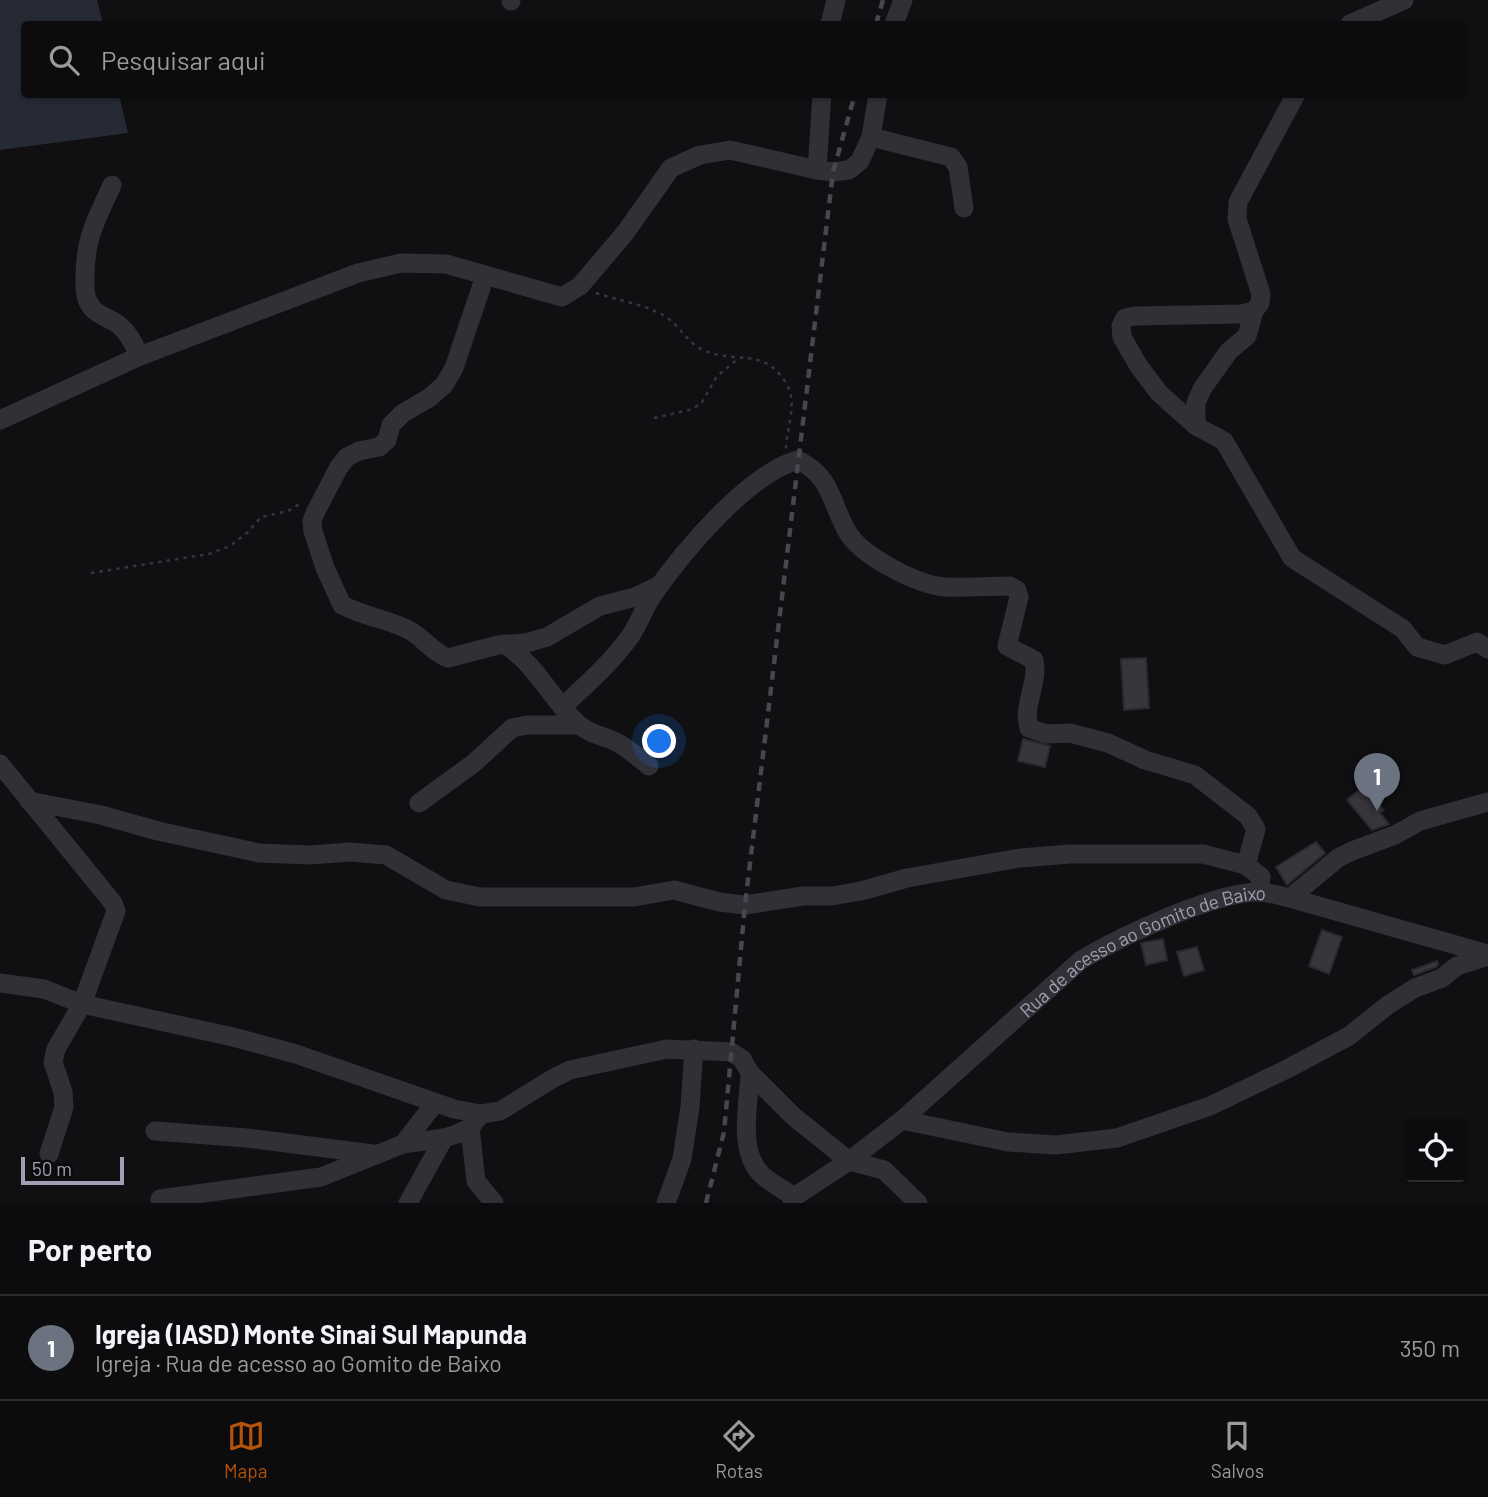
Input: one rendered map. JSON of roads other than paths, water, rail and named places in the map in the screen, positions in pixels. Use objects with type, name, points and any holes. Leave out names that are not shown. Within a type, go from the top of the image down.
[{"type":"street","points":[[831,21],[836,0]]},
{"type":"street","points":[[895,21],[903,0]]},
{"type":"street","points":[[1357,21],[1404,0]]},
{"type":"street","points":[[817,170],[822,98]]},
{"type":"street","points":[[0,420],[140,356],[358,273],[391,265],[446,264],[562,297],[580,286],[625,233],[671,168],[700,155],[730,150],[817,170],[849,170],[860,161],[871,137],[877,98]]},
{"type":"street","points":[[1196,426],[1196,403],[1202,389],[1229,351],[1247,336],[1254,311],[1260,303],[1261,294],[1237,219],[1238,202],[1294,98]]},
{"type":"street","points":[[871,137],[951,158],[958,167],[964,208]]},
{"type":"street","points":[[112,185],[88,238],[85,251],[85,294],[96,313],[118,324],[126,332],[140,356]]},
{"type":"street","points":[[485,276],[454,368],[444,386],[403,413],[391,425],[387,440],[379,447],[359,451],[347,457],[339,467],[312,522],[325,568],[342,606],[407,629],[424,639],[440,655],[448,658],[547,637],[600,606],[635,597],[660,586]]},
{"type":"street","points":[[1254,311],[1241,314],[1135,316],[1125,318],[1121,326],[1122,337],[1159,393],[1196,426],[1224,441],[1292,558],[1402,629],[1417,647],[1445,655],[1477,642],[1488,649]]},
{"type":"street","points":[[562,706],[602,671],[631,636],[660,586],[732,503],[786,463],[798,460],[813,467],[828,487],[849,534],[865,552],[884,565],[943,587],[1010,586],[1017,590],[1019,597],[1007,646],[1034,660],[1034,685],[1026,719],[1029,728],[1045,734],[1070,733],[1108,743],[1145,760],[1195,775],[1248,816],[1256,829],[1246,864]]},
{"type":"street","points":[[504,644],[533,668],[579,725],[592,735],[616,742],[649,766]]},
{"type":"street","points":[[419,803],[474,764],[512,728],[527,725],[579,725]]},
{"type":"street","points":[[3,776],[29,802],[113,903],[116,911],[82,1004],[56,1049],[53,1062],[63,1092],[64,1107],[50,1154]]},
{"type":"street","points":[[29,802],[101,815],[158,831],[259,853],[310,855],[350,852],[386,855],[446,890],[481,897],[634,897],[674,890],[719,902],[745,905],[803,896],[832,896],[907,878],[1020,858],[1070,854],[1203,854],[1246,864],[1261,877],[1259,892]]},
{"type":"street","points":[[1290,898],[1338,858],[1352,851],[1395,835],[1420,821],[1488,802]]},
{"type":"street","name":"Rua de acesso ao Gomito de Baixo","points":[[793,1200],[902,1120],[1081,960],[1105,946],[1193,908],[1229,896],[1259,892],[1290,898],[1488,955]]},
{"type":"street","points":[[902,1120],[1008,1142],[1056,1145],[1117,1138],[1210,1106],[1287,1069],[1349,1036],[1388,1005],[1415,988],[1488,955]]},
{"type":"street","points":[[0,983],[44,989],[82,1004],[233,1037],[296,1054],[435,1103],[475,1121]]},
{"type":"street","points":[[160,1199],[321,1177],[403,1144],[444,1138],[500,1111],[570,1070],[667,1049],[694,1049],[731,1052],[742,1059],[750,1073],[793,1116],[849,1161],[884,1170],[918,1203]]},
{"type":"street","points":[[666,1203],[682,1159],[690,1107],[694,1049]]},
{"type":"street","points":[[750,1073],[747,1142],[752,1160],[762,1174],[793,1200]]},
{"type":"street","points":[[403,1144],[435,1103]]},
{"type":"street","points":[[475,1121],[476,1181],[494,1203]]},
{"type":"street","points":[[155,1131],[247,1138],[377,1154]]},
{"type":"street","points":[[408,1203],[444,1138]]},
{"type":"railway","points":[[877,21],[883,0]]},
{"type":"railway","points":[[706,1203],[724,1132],[745,905],[833,172],[854,98]]},
{"type":"place","name":"Igreja (IASD) Monte Sinai Sul Mapunda","points":[[1377,811]]}]
